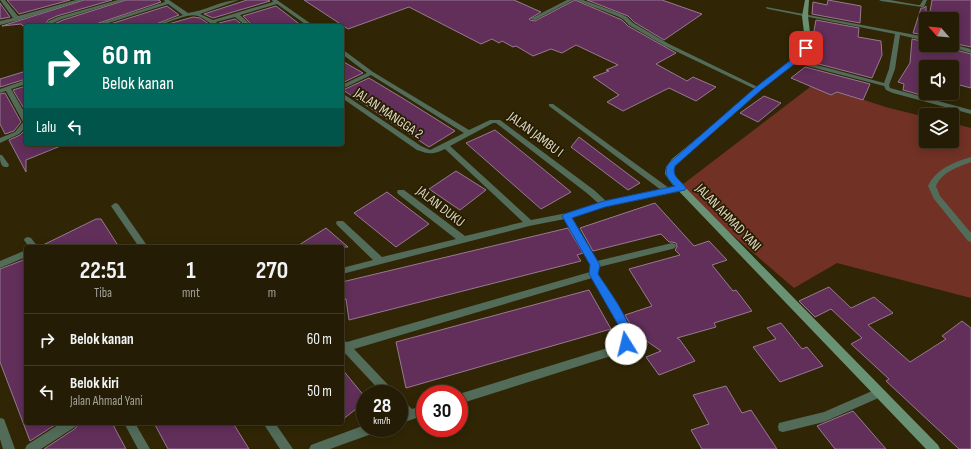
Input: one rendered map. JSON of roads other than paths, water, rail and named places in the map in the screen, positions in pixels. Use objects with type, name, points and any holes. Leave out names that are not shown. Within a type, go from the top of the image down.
[{"type":"street","points":[[2,0],[17,18]]},
{"type":"street","points":[[58,0],[63,5]]},
{"type":"street","points":[[0,23],[81,0]]},
{"type":"street","points":[[50,24],[122,0]]},
{"type":"street","points":[[161,24],[236,0]]},
{"type":"street","points":[[533,19],[571,0]]},
{"type":"street","points":[[578,0],[626,18],[631,24],[667,45],[759,89]]},
{"type":"street","name":"JALAN AHMAD YANI","points":[[807,0],[807,46],[794,61],[672,164],[669,171],[671,178],[934,449]]},
{"type":"street","points":[[881,0],[922,6],[925,0]]},
{"type":"street","points":[[100,24],[167,1],[187,15]]},
{"type":"street","points":[[218,24],[235,14],[276,1],[308,24]]},
{"type":"street","points":[[768,8],[897,35],[904,34],[919,38]]},
{"type":"street","points":[[197,13],[215,24]]},
{"type":"street","points":[[235,14],[246,24]]},
{"type":"street","points":[[886,85],[892,69],[897,35]]},
{"type":"street","points":[[959,48],[971,51]]},
{"type":"street","points":[[344,54],[371,73],[469,133]]},
{"type":"street","points":[[794,61],[886,85],[888,89],[895,92],[971,112]]},
{"type":"street","points":[[344,86],[371,73]]},
{"type":"street","points":[[24,83],[3,89],[24,118]]},
{"type":"street","name":"JALAN MANGGA 2","points":[[344,96],[422,150],[430,152],[446,146]]},
{"type":"street","points":[[551,105],[668,191]]},
{"type":"street","name":"JALAN JAMBU I","points":[[446,146],[492,121],[498,121],[591,192],[604,204]]},
{"type":"street","points":[[0,141],[17,133],[24,124]]},
{"type":"street","points":[[446,146],[529,223]]},
{"type":"street","points":[[0,157],[5,165]]},
{"type":"street","points":[[971,159],[938,176],[932,186],[937,197],[971,239]]},
{"type":"street","points":[[344,270],[529,223],[567,216],[604,204],[682,188]]},
{"type":"street","name":"JALAN DUKU","points":[[401,192],[464,240]]},
{"type":"street","points":[[115,206],[143,245]]},
{"type":"street","points":[[468,397],[614,351],[626,344],[625,327],[567,216]]},
{"type":"street","points":[[340,223],[380,261]]},
{"type":"street","points":[[381,385],[344,346],[672,246]]},
{"type":"street","points":[[0,265],[24,254]]},
{"type":"street","points":[[783,428],[824,417],[879,393]]},
{"type":"street","points":[[410,415],[416,413]]},
{"type":"street","points":[[0,423],[9,449]]},
{"type":"street","points":[[31,449],[68,425]]},
{"type":"street","points":[[130,425],[144,449]]},
{"type":"street","points":[[269,425],[287,449]]},
{"type":"street","points":[[315,449],[356,434]]}]
